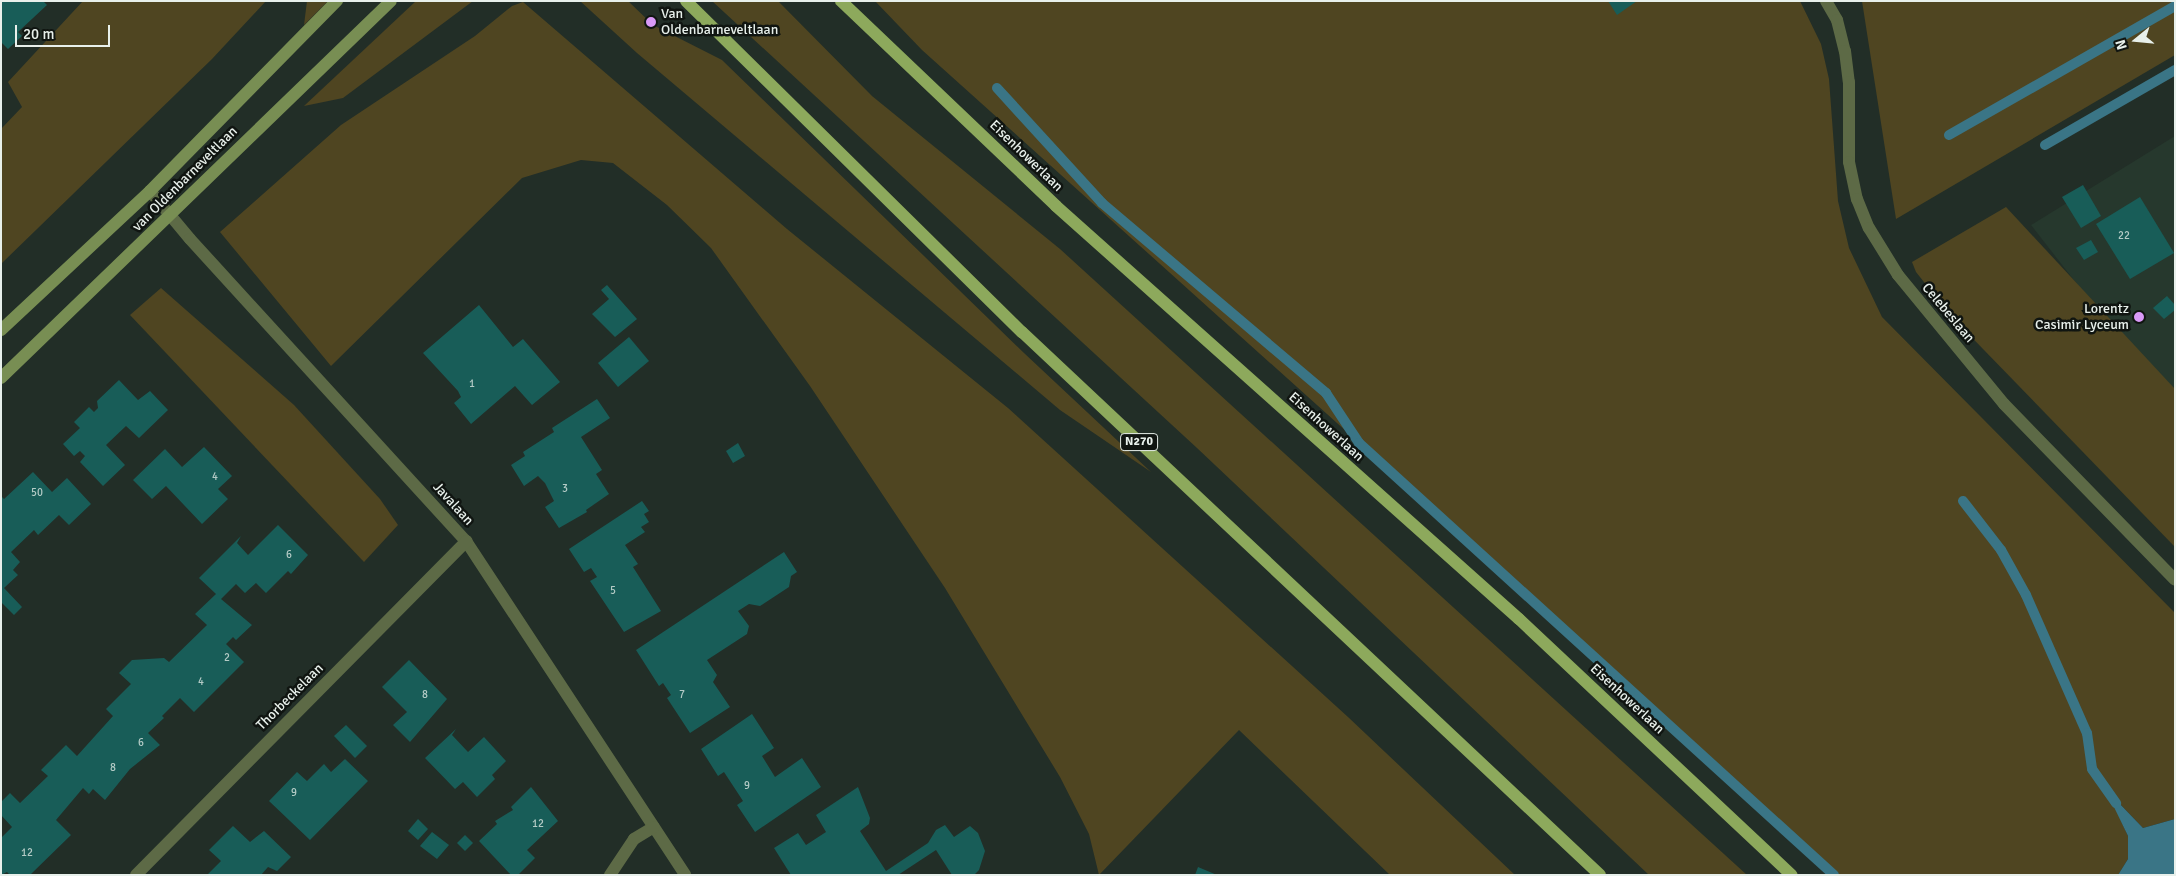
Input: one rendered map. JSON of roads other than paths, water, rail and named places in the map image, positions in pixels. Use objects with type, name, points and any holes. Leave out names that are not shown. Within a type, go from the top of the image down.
[{"type":"main road","name":"van Oldenbarneveltlaan","points":[[1,330],[150,191],[337,1]]},
{"type":"main road","name":"van Oldenbarneveltlaan","points":[[1,378],[171,216],[391,1]]},
{"type":"main road","name":"N270","points":[[686,1],[1022,332],[1600,875]]},
{"type":"main road","name":"Eisenhowerlaan","points":[[841,1],[1056,206],[1519,619],[1792,875]]},
{"type":"street","name":"Celebeslaan","points":[[1826,1],[1837,20],[1845,51],[1849,82],[1849,162],[1858,199],[1869,228],[1898,275],[2004,404],[2175,580]]},
{"type":"street","name":"Javalaan","points":[[150,191],[466,541],[685,875]]},
{"type":"street","name":"Thorbeckelaan","points":[[136,875],[466,541]]},
{"type":"street","points":[[610,875],[634,838],[654,827]]},
{"type":"water","points":[[2118,802],[2143,828],[2175,819],[2175,875],[2118,875],[2128,859],[2128,836],[2113,805]]},
{"type":"waterway","points":[[1949,135],[2175,6]]},
{"type":"waterway","points":[[2045,145],[2175,70]]},
{"type":"waterway","points":[[997,88],[1102,203],[1326,393],[1359,443],[1834,875]]},
{"type":"waterway","points":[[1963,501],[2001,550],[2026,595],[2087,733],[2092,769],[2116,803]]},
{"type":"place","name":"Van Oldenbarneveltlaan","points":[[651,22]]},
{"type":"place","name":"Lorentz Casimir Lyceum","points":[[2139,317]]}]
